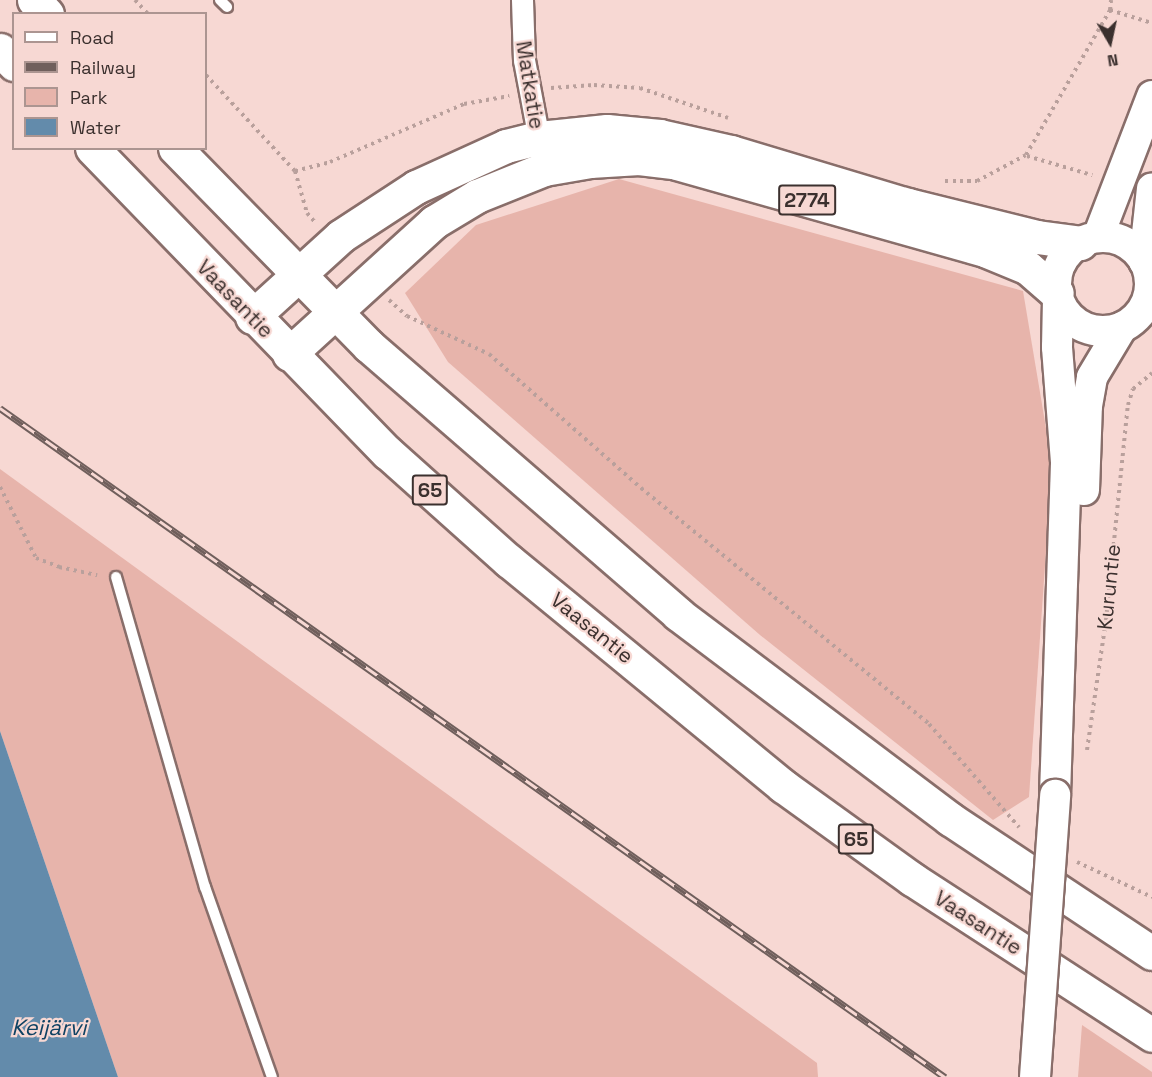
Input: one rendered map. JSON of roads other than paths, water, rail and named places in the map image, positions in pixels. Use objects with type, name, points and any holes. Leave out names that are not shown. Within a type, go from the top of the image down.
[{"type":"highway","points":[[34,0],[45,12]]},
{"type":"highway","points":[[0,50],[12,62]]},
{"type":"highway","name":"2774","points":[[289,354],[334,310],[434,222],[542,153],[607,131],[660,136],[789,168],[908,205],[1037,237],[1090,240]]},
{"type":"highway","name":"2774","points":[[252,317],[297,273],[333,244],[416,187],[506,147],[542,153],[639,158],[677,163],[987,251],[1028,268],[1058,296]]},
{"type":"highway","name":"Vaasantie","points":[[94,150],[252,317],[388,453],[509,561],[783,786],[912,879],[1152,1035]]},
{"type":"highway","points":[[177,150],[369,346],[678,614],[950,819],[1152,953]]},
{"type":"main road","points":[[1152,96],[1090,240],[1061,264],[1058,296],[1067,315],[1089,329],[1106,332],[1122,327],[1148,307],[1150,288],[1144,261],[1152,188]]},
{"type":"main road","points":[[1090,240],[1125,243],[1144,261]]},
{"type":"main road","name":"Kuruntie","points":[[1035,1077],[1060,722],[1058,650],[1066,462],[1057,347],[1058,296]]},
{"type":"main road","name":"Kuruntie","points":[[1060,722],[1076,651],[1087,406],[1098,363],[1122,327]]},
{"type":"street","name":"Matkatie","points":[[522,0],[524,60],[542,153]]},
{"type":"lane","points":[[116,578],[205,887],[272,1077]]},
{"type":"water","name":"Keijärvi","points":[[0,731],[118,1077],[0,1077]]},
{"type":"railway","points":[[0,408],[945,1077]]}]
